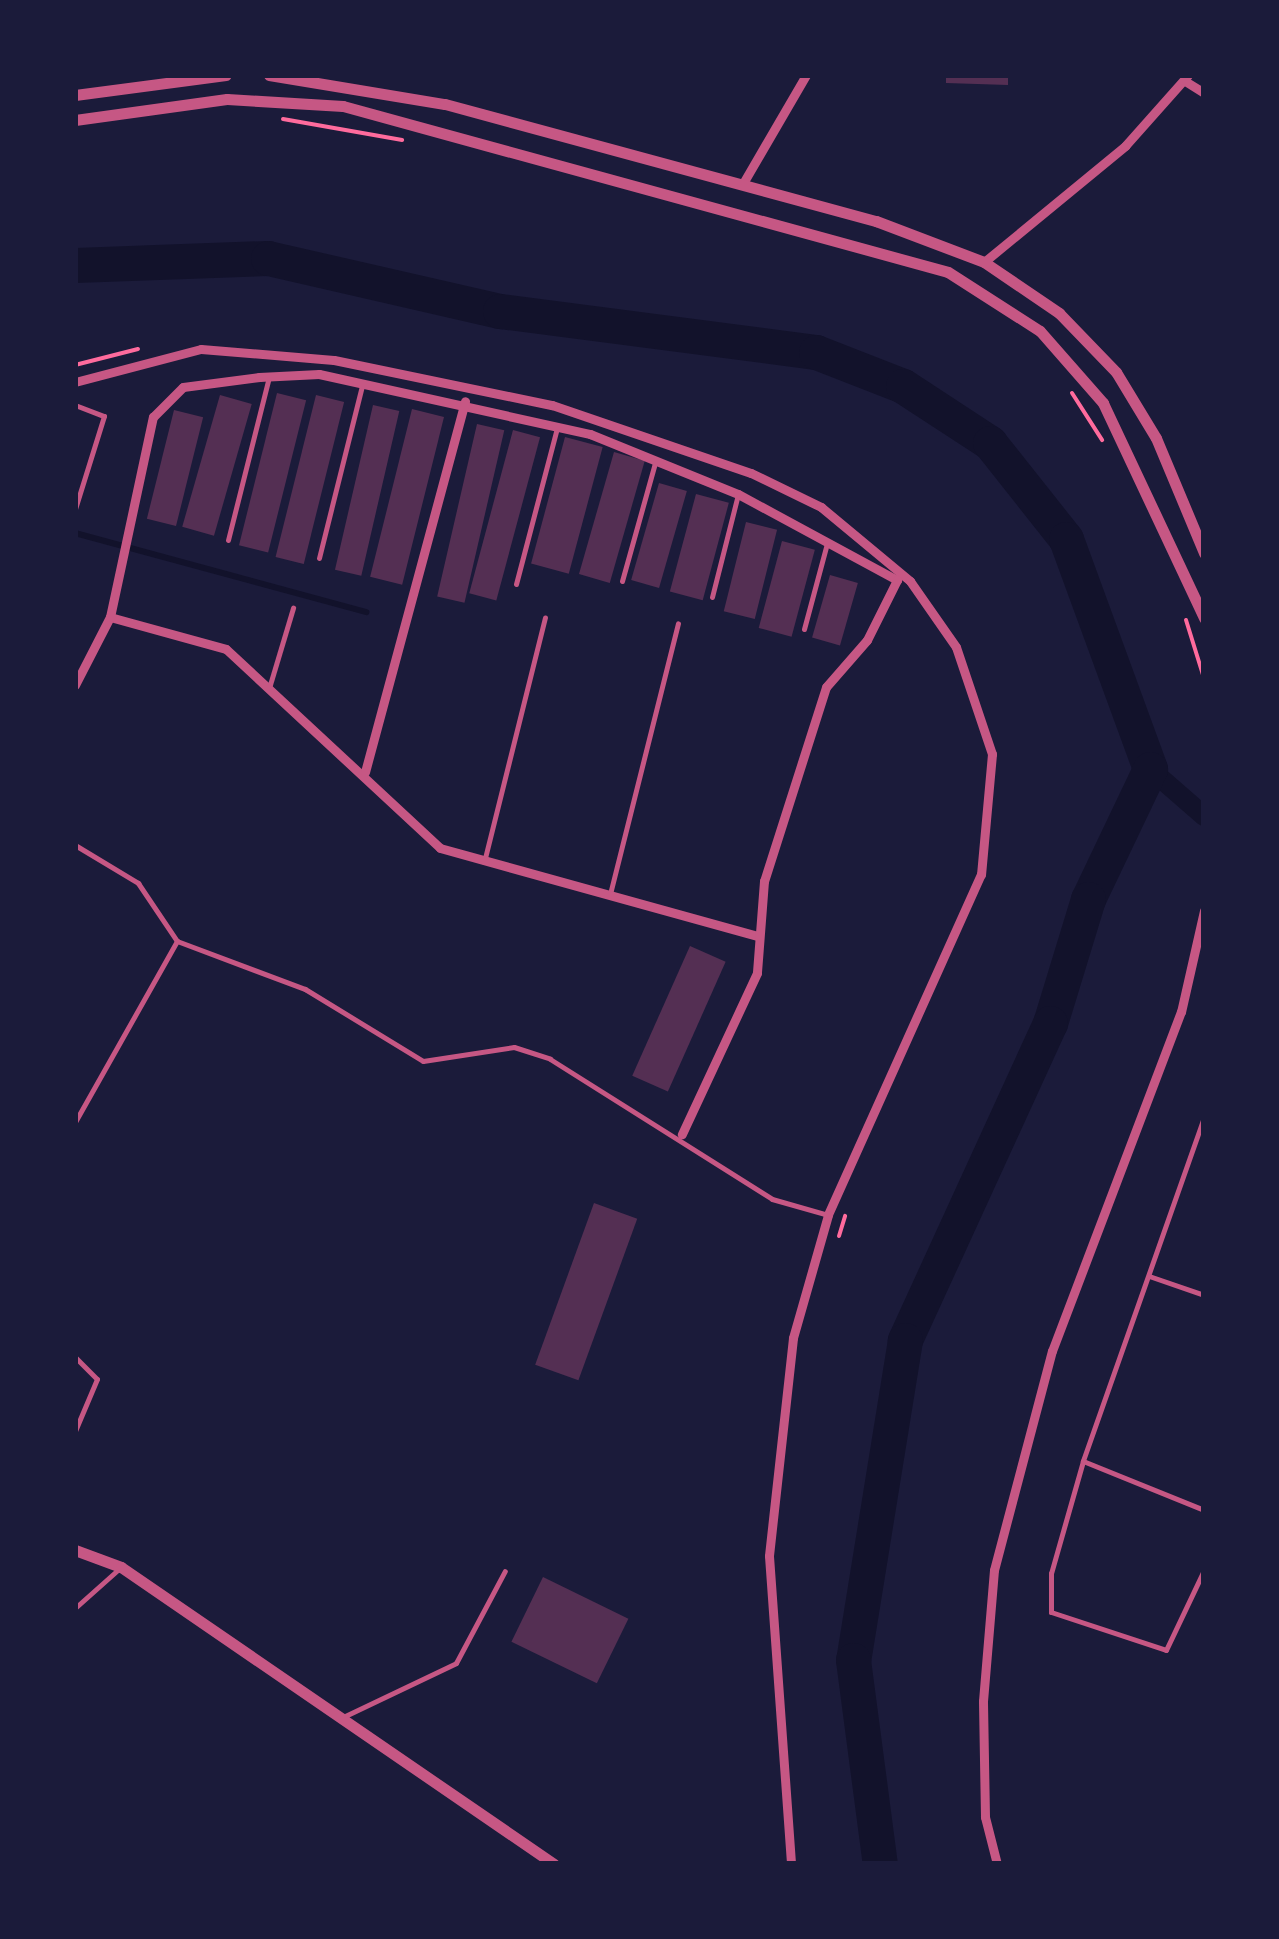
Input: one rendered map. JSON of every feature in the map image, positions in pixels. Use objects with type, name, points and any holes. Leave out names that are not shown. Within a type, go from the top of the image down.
[{"type":"street","points":[[75,95],[226,75]]},
{"type":"street","points":[[268,75],[384,89],[742,185],[984,262],[1058,313],[1116,372],[1156,438],[1204,553]]},
{"type":"street","points":[[742,185],[806,75]]},
{"type":"street","points":[[984,262],[1125,146],[1187,78],[1204,93]]},
{"type":"street","points":[[75,120],[226,99],[343,106],[936,267],[1040,331],[1103,403],[1204,618]]},
{"type":"street","points":[[75,383],[201,349],[449,380],[751,473],[821,507],[910,581],[948,631],[975,690],[992,754],[990,838],[962,926],[828,1214],[793,1338],[769,1556],[791,1864]]},
{"type":"street","points":[[75,685],[110,616],[165,398],[183,388],[269,377],[363,382],[465,401],[557,425],[738,494],[898,580],[867,640],[826,687],[764,881],[756,973],[682,1134]]},
{"type":"street","points":[[365,772],[465,401]]},
{"type":"street","points":[[110,616],[226,650],[365,772],[440,848],[483,864],[757,936]]},
{"type":"street","points":[[997,1864],[986,1817],[983,1702],[994,1570],[1052,1351],[1181,1012],[1204,912]]},
{"type":"street","points":[[75,1550],[122,1567],[336,1720],[554,1864]]},
{"type":"lane","points":[[228,540],[269,377]]},
{"type":"lane","points":[[320,558],[363,382]]},
{"type":"lane","points":[[75,405],[104,416],[75,509]]},
{"type":"lane","points":[[516,584],[557,425]]},
{"type":"lane","points":[[622,580],[656,460]]},
{"type":"lane","points":[[712,597],[738,494]]},
{"type":"lane","points":[[804,629],[828,540]]},
{"type":"lane","points":[[269,688],[293,608]]},
{"type":"lane","points":[[483,864],[545,617]]},
{"type":"lane","points":[[609,897],[678,623]]},
{"type":"lane","points":[[75,846],[138,883],[177,941],[304,989],[423,1061],[514,1047],[682,1134],[772,1198],[828,1214]]},
{"type":"lane","points":[[75,1122],[177,941]]},
{"type":"lane","points":[[1204,1118],[1083,1462],[1051,1573],[1052,1612],[1166,1650],[1204,1570]]},
{"type":"lane","points":[[1149,1276],[1204,1295]]},
{"type":"lane","points":[[75,1356],[97,1379],[75,1431]]},
{"type":"lane","points":[[1083,1462],[1204,1510]]},
{"type":"lane","points":[[75,1608],[122,1567]]},
{"type":"lane","points":[[336,1720],[456,1662],[504,1571]]},
{"type":"path","points":[[266,117],[421,144]]},
{"type":"path","points":[[75,364],[149,348]]},
{"type":"path","points":[[1064,383],[1108,450]]},
{"type":"path","points":[[1183,610],[1204,678]]},
{"type":"path","points":[[836,1246],[846,1210]]},
{"type":"building","points":[[946,75],[1008,75],[1008,85],[946,83]]},
{"type":"building","points":[[277,393],[306,400],[268,553],[239,545]]},
{"type":"building","points":[[220,395],[252,404],[214,536],[182,527]]},
{"type":"building","points":[[316,395],[344,402],[304,564],[276,557]]},
{"type":"building","points":[[373,405],[399,411],[361,576],[335,570]]},
{"type":"building","points":[[412,409],[444,417],[402,585],[370,577]]},
{"type":"building","points":[[174,410],[203,417],[176,526],[147,519]]},
{"type":"building","points":[[477,424],[504,430],[464,603],[437,596]]},
{"type":"building","points":[[513,430],[540,437],[496,600],[469,593]]},
{"type":"building","points":[[565,437],[603,447],[569,574],[531,564]]},
{"type":"building","points":[[614,452],[645,461],[610,583],[579,574]]},
{"type":"building","points":[[659,483],[687,491],[659,588],[631,580]]},
{"type":"building","points":[[696,494],[729,503],[703,600],[670,592]]},
{"type":"building","points":[[746,522],[777,530],[755,619],[724,611]]},
{"type":"building","points":[[782,541],[815,550],[792,637],[759,628]]},
{"type":"building","points":[[830,575],[858,583],[840,645],[812,637]]},
{"type":"building","points":[[690,946],[726,962],[668,1092],[632,1076]]},
{"type":"building","points":[[594,1203],[637,1219],[578,1380],[535,1365]]},
{"type":"building","points":[[543,1577],[628,1619],[597,1683],[511,1642]]},
{"type":"waterway","points":[[75,265],[268,258],[500,311],[816,352],[903,386],[990,443],[1066,539],[1150,769],[1088,899],[1050,1023],[905,1340],[853,1660],[880,1864]]},
{"type":"waterway","points":[[75,533],[366,612]]},
{"type":"waterway","points":[[1150,769],[1204,816]]}]
